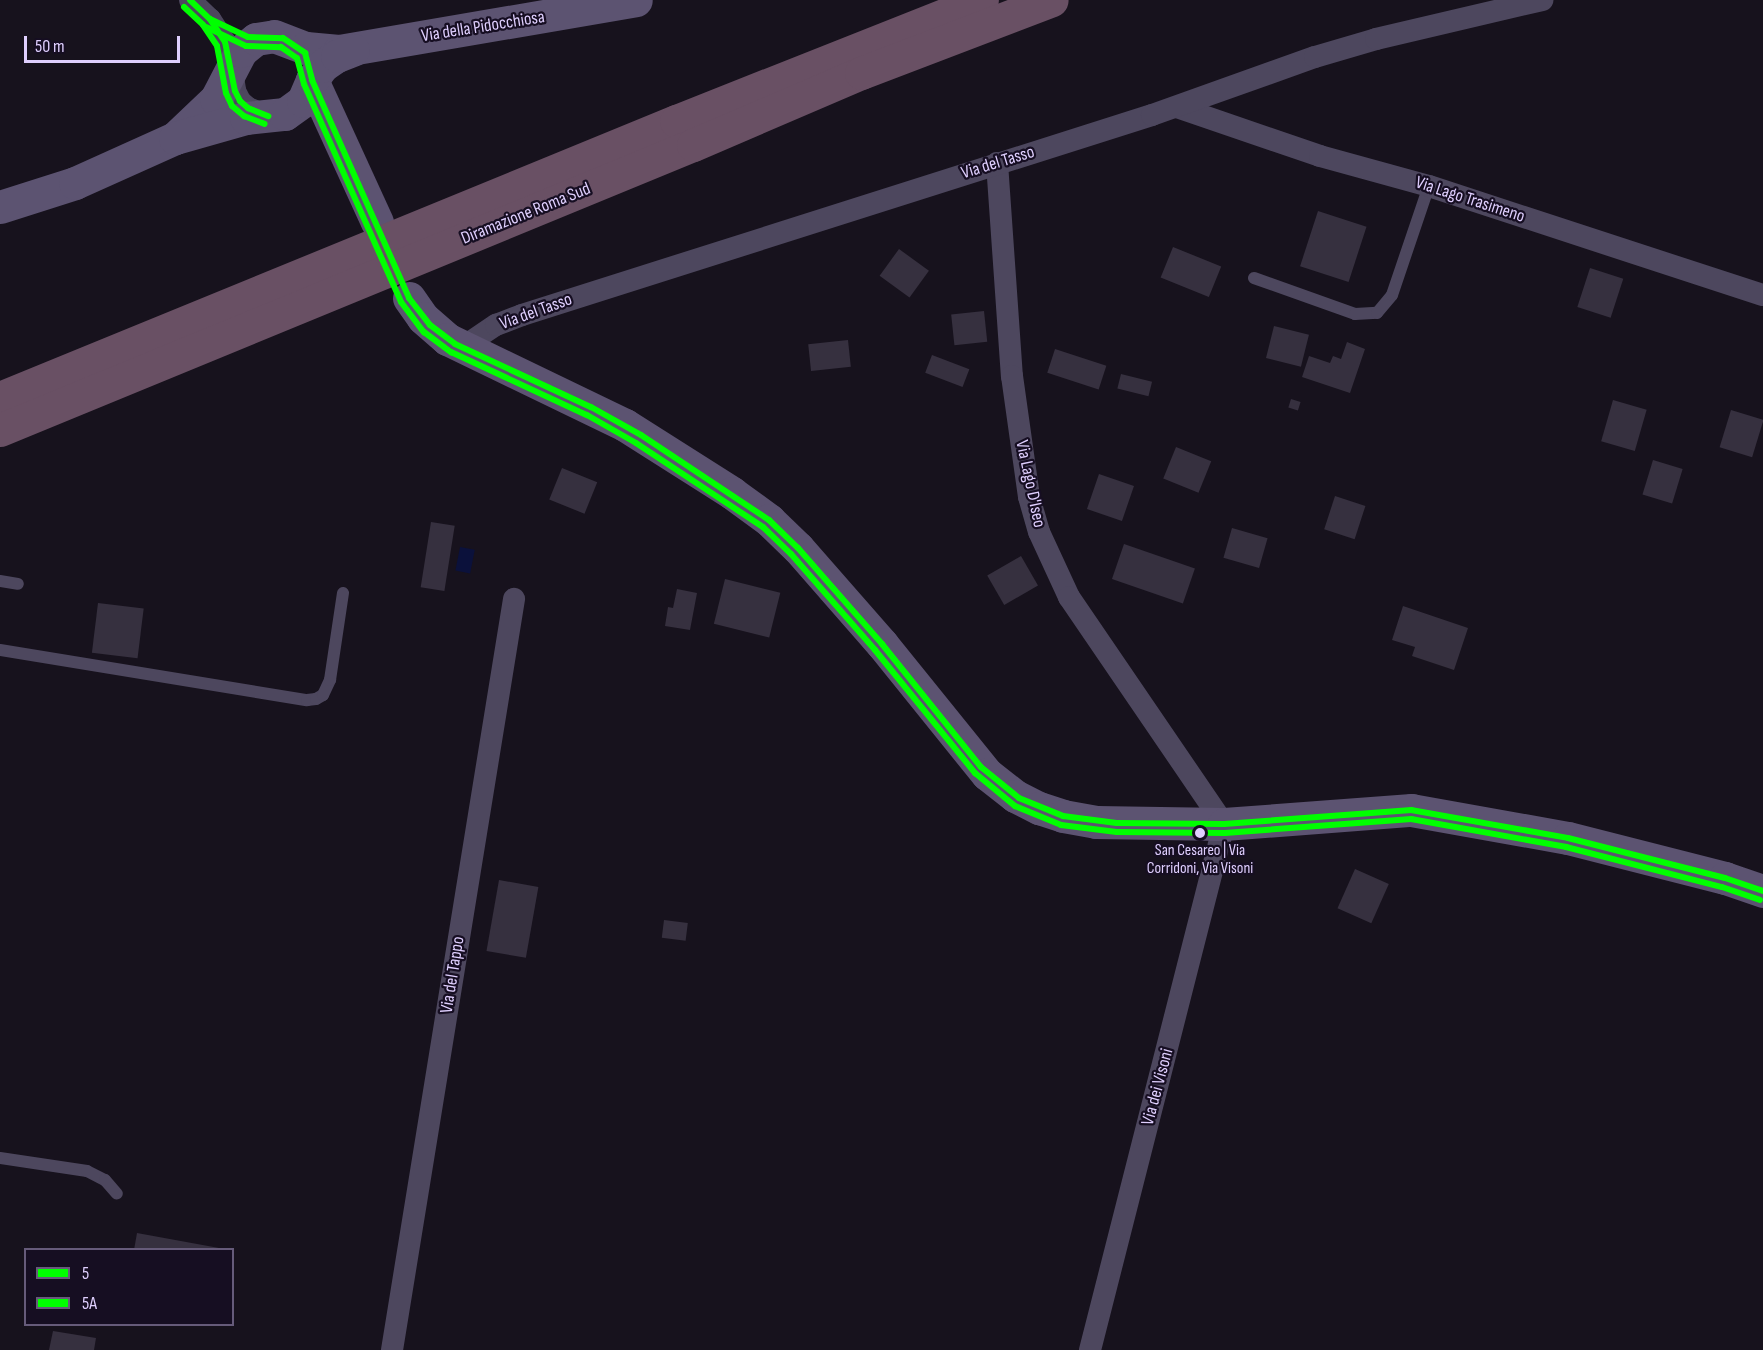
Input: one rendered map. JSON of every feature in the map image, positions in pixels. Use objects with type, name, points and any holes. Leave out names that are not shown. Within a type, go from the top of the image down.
[{"type":"highway","name":"Diramazione Roma Sud","points":[[0,398],[676,121],[982,0]]},
{"type":"highway","name":"Diramazione Roma Sud","points":[[0,430],[693,145],[861,73],[1039,5],[1076,0]]},
{"type":"street","points":[[190,0],[210,19],[225,42],[235,91],[240,101],[248,108],[316,121],[341,142]]},
{"type":"street","name":"Via della Pidocchiosa","points":[[298,46],[326,51],[366,46],[636,0]]},
{"type":"street","name":"Via del Tasso","points":[[463,347],[496,325],[522,315],[1177,107],[1357,44],[1542,0]]},
{"type":"street","points":[[210,19],[239,34],[256,39],[274,36],[298,46],[308,59],[312,80],[377,222]]},
{"type":"street","points":[[175,138],[216,99],[241,51],[256,39]]},
{"type":"street","name":"Via della Pidocchiosa","points":[[312,80],[330,60],[366,46]]},
{"type":"street","points":[[0,207],[75,183],[175,138],[246,118],[276,115],[303,101],[312,80]]},
{"type":"street","name":"Via Lago Trasimeno","points":[[1177,107],[1320,156],[1429,186],[1763,295]]},
{"type":"street","name":"Via Lago D'Iseo","points":[[997,164],[1012,376],[1028,487],[1039,532],[1069,597],[1224,824]]},
{"type":"street","points":[[409,298],[430,325],[463,347],[625,425],[732,493],[769,520],[798,548],[882,644],[981,767],[1018,798],[1057,814],[1096,822],[1224,824],[1412,810],[1568,838],[1725,878],[1763,891]]},
{"type":"street","name":"Via del Tappo","points":[[392,1350],[514,599]]},
{"type":"street","name":"Via dei Visoni","points":[[1090,1350],[1224,824]]},
{"type":"lane","points":[[1254,278],[1355,314],[1377,313],[1392,295],[1429,186]]},
{"type":"lane","points":[[0,581],[18,584]]},
{"type":"lane","points":[[0,650],[307,700],[316,699],[323,695],[330,680],[343,592]]},
{"type":"lane","points":[[0,1158],[87,1171],[105,1180],[117,1194]]},
{"type":"shaded area","points":[[460,547],[475,550],[470,573],[455,571]]},
{"type":"building","points":[[1318,211],[1367,227],[1349,282],[1300,266]]},
{"type":"building","points":[[1173,247],[1221,266],[1209,297],[1161,278]]},
{"type":"building","points":[[899,249],[929,271],[910,297],[880,276]]},
{"type":"building","points":[[1590,268],[1623,279],[1611,318],[1577,307]]},
{"type":"building","points":[[984,311],[987,342],[954,345],[951,314]]},
{"type":"building","points":[[1274,326],[1309,335],[1301,367],[1266,358]]},
{"type":"building","points":[[848,340],[851,367],[811,371],[808,344]]},
{"type":"building","points":[[1347,342],[1365,349],[1350,393],[1302,377],[1309,356],[1330,363],[1333,356],[1341,359]]},
{"type":"building","points":[[1055,349],[1106,366],[1099,389],[1047,373]]},
{"type":"building","points":[[932,355],[969,369],[963,387],[925,373]]},
{"type":"building","points":[[1121,374],[1152,382],[1148,396],[1117,389]]},
{"type":"building","points":[[1291,399],[1301,402],[1298,411],[1288,408]]},
{"type":"building","points":[[1613,400],[1647,410],[1635,451],[1601,441]]},
{"type":"building","points":[[1731,410],[1763,420],[1752,457],[1720,447]]},
{"type":"building","points":[[1176,447],[1211,461],[1198,493],[1163,479]]},
{"type":"building","points":[[1653,460],[1683,469],[1672,503],[1642,494]]},
{"type":"building","points":[[562,468],[597,482],[584,514],[549,500]]},
{"type":"building","points":[[1099,474],[1134,486],[1122,521],[1087,509]]},
{"type":"building","points":[[1335,496],[1365,506],[1355,539],[1324,529]]},
{"type":"building","points":[[431,522],[455,526],[444,591],[421,587]]},
{"type":"building","points":[[1232,528],[1268,538],[1259,568],[1223,558]]},
{"type":"building","points":[[1124,544],[1195,568],[1183,603],[1112,579]]},
{"type":"building","points":[[1021,556],[1038,585],[1004,605],[987,576]]},
{"type":"building","points":[[725,579],[780,593],[769,637],[714,624]]},
{"type":"building","points":[[677,589],[697,593],[690,630],[665,626],[668,607],[673,608]]},
{"type":"building","points":[[98,603],[144,609],[138,658],[92,653]]},
{"type":"building","points":[[1403,606],[1468,628],[1454,670],[1412,656],[1415,647],[1392,640]]},
{"type":"building","points":[[1355,869],[1389,884],[1371,923],[1338,908]]},
{"type":"building","points":[[499,880],[538,887],[526,958],[486,951]]},
{"type":"building","points":[[664,920],[688,923],[686,941],[662,938]]},
{"type":"building","points":[[137,1233],[219,1248],[134,1248]]},
{"type":"building","points":[[53,1331],[96,1338],[94,1350],[49,1350]]},
{"type":"transit line","name":"5","points":[[190,0],[210,19],[225,42],[235,91],[240,101],[248,108],[268,116]]},
{"type":"transit line","name":"5A","points":[[184,7],[203,25],[217,46],[226,93],[232,106],[244,116],[265,124]]},
{"type":"transit line","name":"5","points":[[210,19],[248,37],[283,38],[305,53],[312,80],[409,298],[430,325],[455,344],[591,407],[641,435],[769,520],[798,548],[882,644],[981,767],[1019,798],[1063,816],[1117,823],[1224,824],[1411,810],[1568,838],[1725,878],[1763,891]]},
{"type":"transit line","name":"5A","points":[[206,27],[246,46],[281,47],[297,58],[304,84],[401,302],[424,332],[451,352],[587,415],[636,443],[763,527],[791,554],[875,650],[975,773],[1015,806],[1061,825],[1117,832],[1225,833],[1411,819],[1566,847],[1722,887],[1760,900]]},
{"type":"place","name":"San Cesareo | Via Corridoni, Via Visoni","points":[[1200,833]]}]
